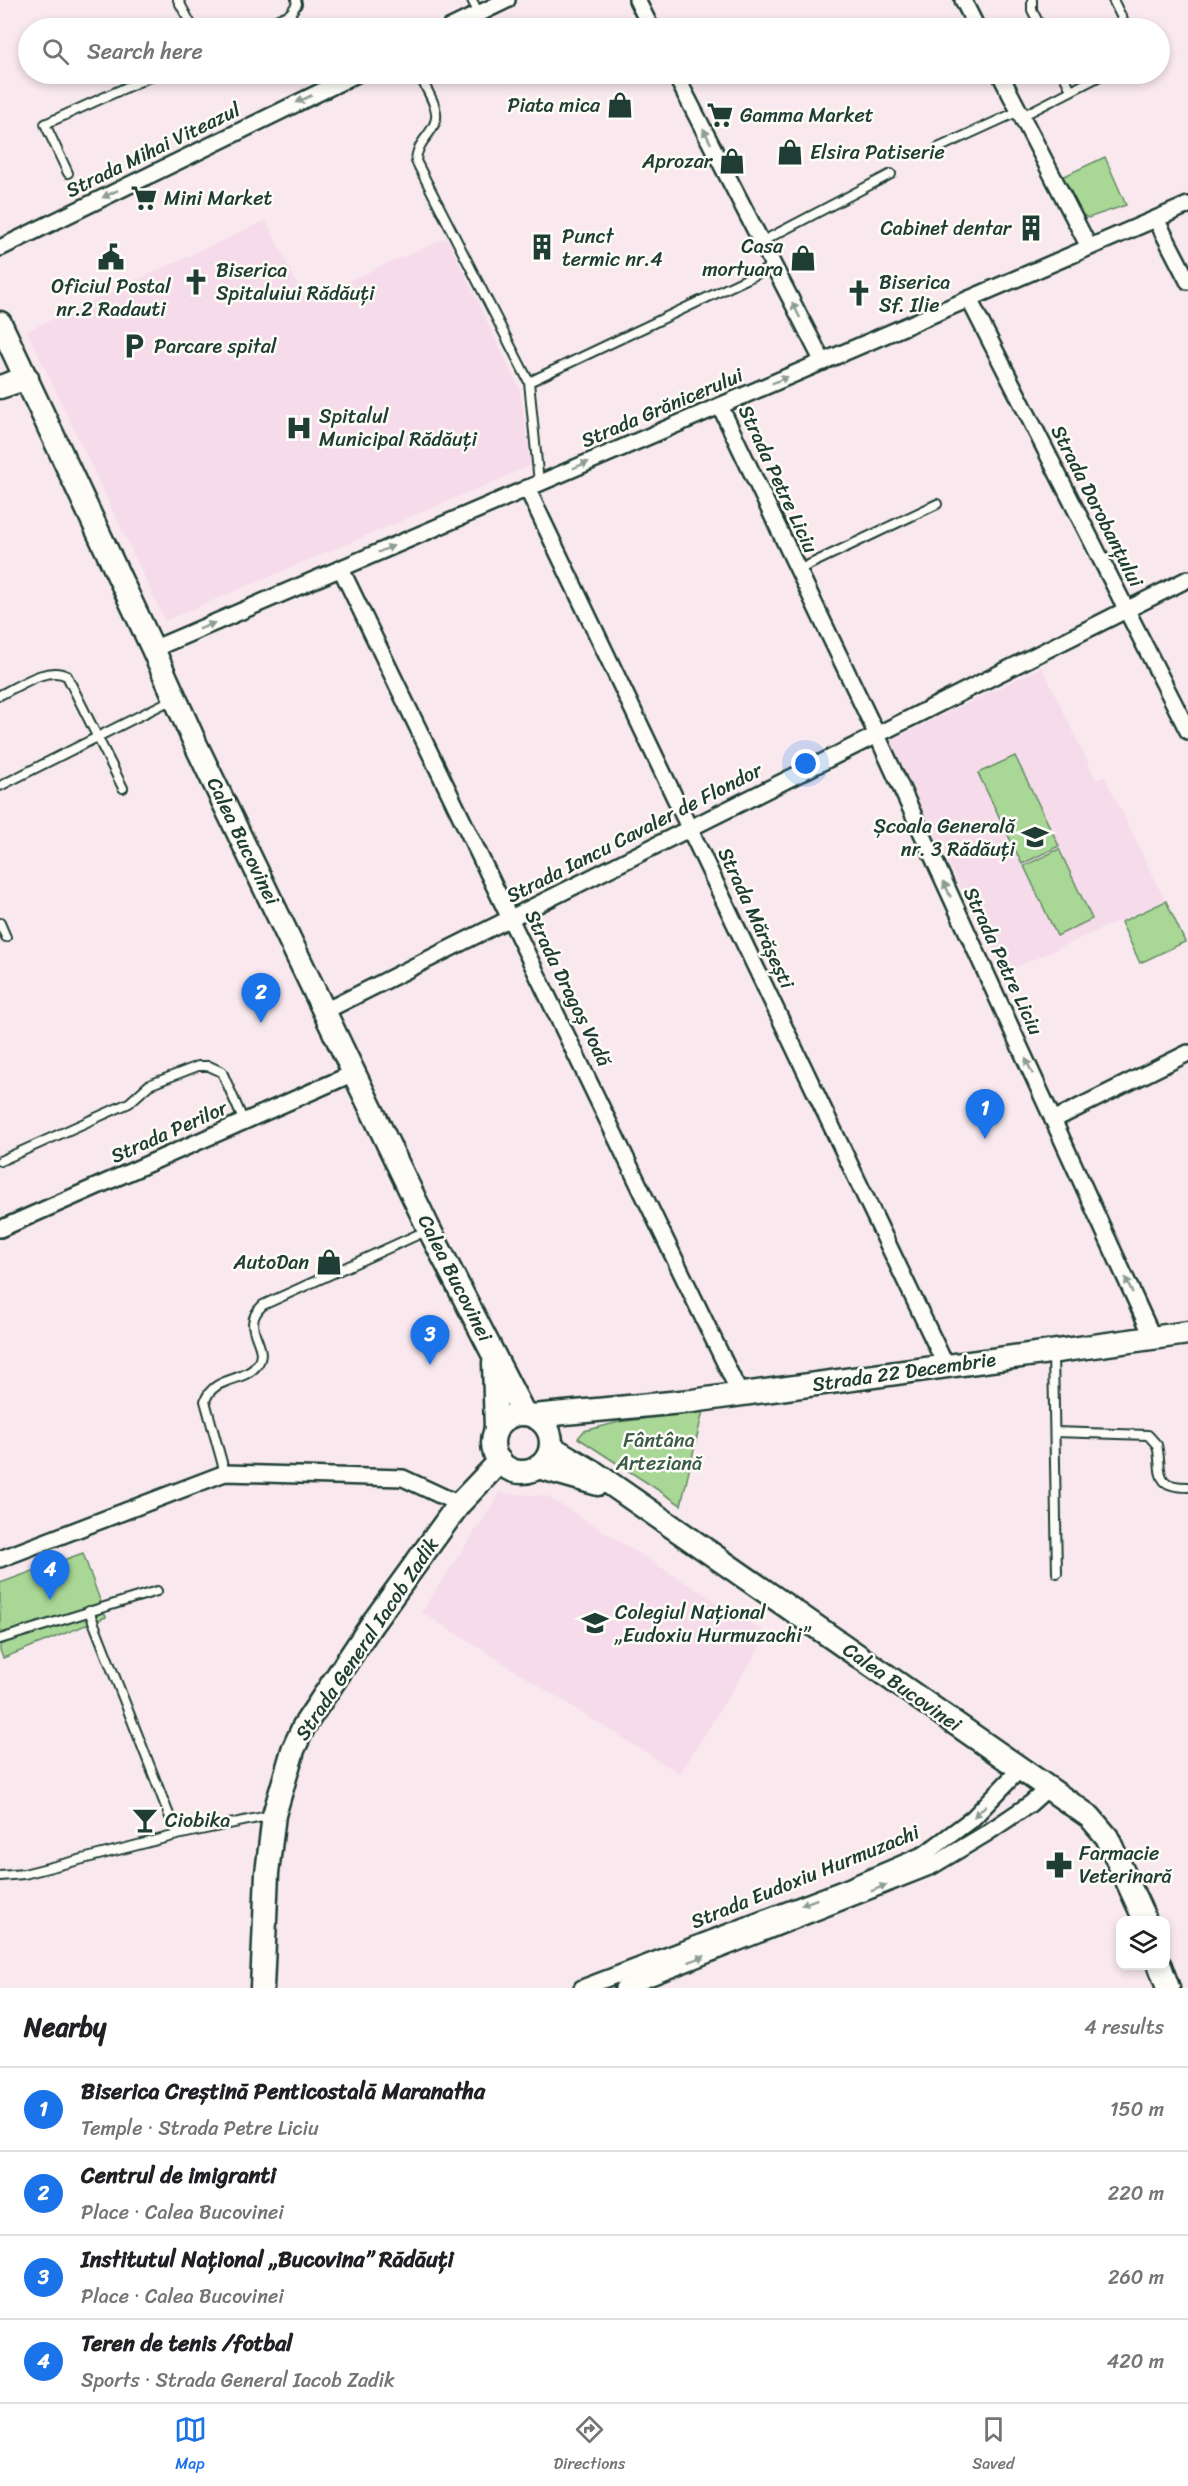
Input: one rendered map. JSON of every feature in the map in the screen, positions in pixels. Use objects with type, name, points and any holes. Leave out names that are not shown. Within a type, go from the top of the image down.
[{"type":"main road","name":"Calea Bucovinei","points":[[0,323],[175,698],[429,1229],[494,1355],[528,1415]]},
{"type":"main road","points":[[0,387],[27,378]]},
{"type":"main road","name":"Strada 22 Decembrie","points":[[528,1415],[692,1401],[1188,1333]]},
{"type":"main road","name":"Calea Bucovinei","points":[[494,1355],[495,1434]]},
{"type":"main road","name":"Strada 22 Decembrie","points":[[550,1440],[619,1406]]},
{"type":"main road","points":[[528,1415],[543,1423],[550,1440],[544,1462],[530,1471],[513,1471],[495,1454],[495,1434],[508,1418],[528,1415]]},
{"type":"main road","name":"Strada General Iacob Zadik","points":[[459,1504],[495,1434]]},
{"type":"main road","name":"Calea Bucovinei","points":[[550,1440],[1089,1817],[1107,1837],[1142,1916]]},
{"type":"main road","name":"Strada General Iacob Zadik","points":[[262,1988],[267,1873],[274,1815],[293,1750],[304,1726],[372,1624],[459,1504],[500,1461]]},
{"type":"main road","name":"Calea Bucovinei","points":[[538,1467],[617,1489]]},
{"type":"main road","points":[[1162,1970],[1168,1988]]},
{"type":"street","points":[[462,18],[476,7],[507,0]]},
{"type":"street","points":[[637,0],[646,18]]},
{"type":"street","points":[[963,0],[972,18]]},
{"type":"street","name":"Strada Mihai Viteazul","points":[[0,248],[317,84]]},
{"type":"street","points":[[680,84],[823,362]]},
{"type":"street","points":[[1005,84],[1089,248]]},
{"type":"street","name":"Strada Grănicerului","points":[[153,649],[1188,205]]},
{"type":"street","points":[[1156,219],[1188,281]]},
{"type":"street","name":"Strada Dorobanțului","points":[[969,299],[1188,731]]},
{"type":"street","name":"Strada Petre Liciu","points":[[720,406],[877,735],[1153,1338]]},
{"type":"street","name":"Strada Mărășești","points":[[533,486],[690,828],[946,1366]]},
{"type":"street","name":"Strada Dragoș Vodă","points":[[341,568],[740,1394]]},
{"type":"street","name":"Strada Iancu Cavaler de Flondor","points":[[325,1011],[1188,579]]},
{"type":"street","points":[[1053,1120],[1188,1053]]},
{"type":"street","name":"Strada Perilor","points":[[0,1229],[354,1073]]},
{"type":"street","points":[[0,1559],[225,1473],[403,1478],[459,1504]]},
{"type":"street","name":"Strada Eudoxiu Hurmuzachi","points":[[582,1988],[850,1886],[925,1854],[973,1818],[1020,1769]]},
{"type":"street","name":"Strada Eudoxiu Hurmuzachi","points":[[623,1988],[932,1866],[996,1827],[1030,1804],[1048,1788]]},
{"type":"lane","points":[[178,0],[188,18]]},
{"type":"lane","points":[[281,18],[290,14],[297,4],[296,0]]},
{"type":"lane","points":[[1032,0],[1032,10],[1036,18]]},
{"type":"lane","points":[[1113,0],[1122,18]]},
{"type":"lane","points":[[290,14],[292,18]]},
{"type":"lane","points":[[68,173],[45,124],[134,84]]},
{"type":"lane","points":[[424,84],[436,110],[436,118],[418,147],[416,161],[529,382],[533,486]]},
{"type":"lane","points":[[1068,84],[1071,90]]},
{"type":"lane","points":[[938,148],[1021,114],[1083,84]]},
{"type":"lane","points":[[761,242],[891,174]]},
{"type":"lane","points":[[529,382],[774,266]]},
{"type":"lane","name":"Strada Petre Liciu","points":[[798,570],[937,504]]},
{"type":"lane","points":[[0,695],[45,674],[60,672],[68,676],[123,788]]},
{"type":"lane","points":[[0,786],[175,698]]},
{"type":"lane","points":[[0,923],[6,937]]},
{"type":"lane","points":[[0,1161],[129,1103],[149,1085],[198,1066],[209,1066],[222,1072],[244,1122]]},
{"type":"lane","points":[[225,1473],[205,1401],[208,1391],[216,1385],[253,1369],[258,1364],[260,1351],[252,1325],[256,1311],[263,1305],[429,1229]]},
{"type":"lane","points":[[1053,1351],[1057,1574]]},
{"type":"lane","points":[[1055,1432],[1148,1435],[1157,1445],[1158,1472],[1163,1481],[1173,1487],[1188,1487]]},
{"type":"lane","points":[[0,1639],[157,1591]]},
{"type":"lane","points":[[89,1611],[177,1835]]},
{"type":"lane","points":[[0,1875],[24,1874],[177,1835],[274,1815]]},
{"type":"shaded area","name":"Spitalul Municipal Rădăuți","points":[[266,220],[305,300],[447,237],[520,390],[531,466],[165,621],[27,331]]},
{"type":"shaded area","name":"Școala Generală nr. 3 Rădăuți","points":[[1042,667],[1096,779],[1105,777],[1165,900],[1004,973],[887,742]]},
{"type":"shaded area","name":"Colegiul Național „Eudoxiu Hurmuzachi”","points":[[500,1493],[547,1496],[768,1634],[680,1774],[421,1612]]},
{"type":"green space","points":[[1105,157],[1126,205],[1088,218],[1078,212],[1062,177]]},
{"type":"green space","points":[[1015,756],[1059,846],[1022,864],[978,773]]},
{"type":"green space","points":[[1059,849],[1092,919],[1057,936],[1024,866]]},
{"type":"green space","points":[[1166,901],[1185,942],[1140,963],[1121,922]]},
{"type":"green space","name":"Fântâna Arteziană","points":[[703,1411],[681,1505],[578,1438],[584,1431],[619,1422]]},
{"type":"green space","points":[[83,1553],[106,1617],[3,1658],[0,1650],[0,1583]]},
{"type":"place","name":"Piata mica","points":[[620,105]]},
{"type":"place","name":"Gamma Market","points":[[720,115]]},
{"type":"place","name":"Elsira Patiserie","points":[[790,152]]},
{"type":"place","name":"Aprozar","points":[[732,161]]},
{"type":"place","name":"Mini Market","points":[[144,198]]},
{"type":"place","name":"Cabinet dentar","points":[[1031,228]]},
{"type":"place","name":"Punct termic nr.4","points":[[542,247]]},
{"type":"place","name":"Oficiul Postal nr.2 Radauti","points":[[111,257]]},
{"type":"place","name":"Casa mortuara","points":[[803,258]]},
{"type":"place","name":"Biserica Spitaluiui Rădăuți","points":[[196,282]]},
{"type":"place","name":"Biserica Sf. Ilie","points":[[859,293]]},
{"type":"place","name":"Parcare spital","points":[[134,346]]},
{"type":"place","name":"Spitalul Municipal Rădăuți","points":[[299,428]]},
{"type":"place","name":"Școala Generală nr. 3 Rădăuți","points":[[1035,837]]},
{"type":"place","name":"Centrul de imigranti","points":[[261,1023]]},
{"type":"place","name":"Biserica Creștină Penticostală Maranatha","points":[[985,1139]]},
{"type":"place","name":"AutoDan","points":[[329,1262]]},
{"type":"place","name":"Institutul Național „Bucovina” Rădăuți","points":[[430,1365]]},
{"type":"place","name":"Teren de tenis /fotbal","points":[[50,1600]]},
{"type":"place","name":"Colegiul Național „Eudoxiu Hurmuzachi”","points":[[595,1623]]},
{"type":"place","name":"Ciobika","points":[[145,1820]]},
{"type":"place","name":"Farmacie Veterinară","points":[[1059,1865]]}]
